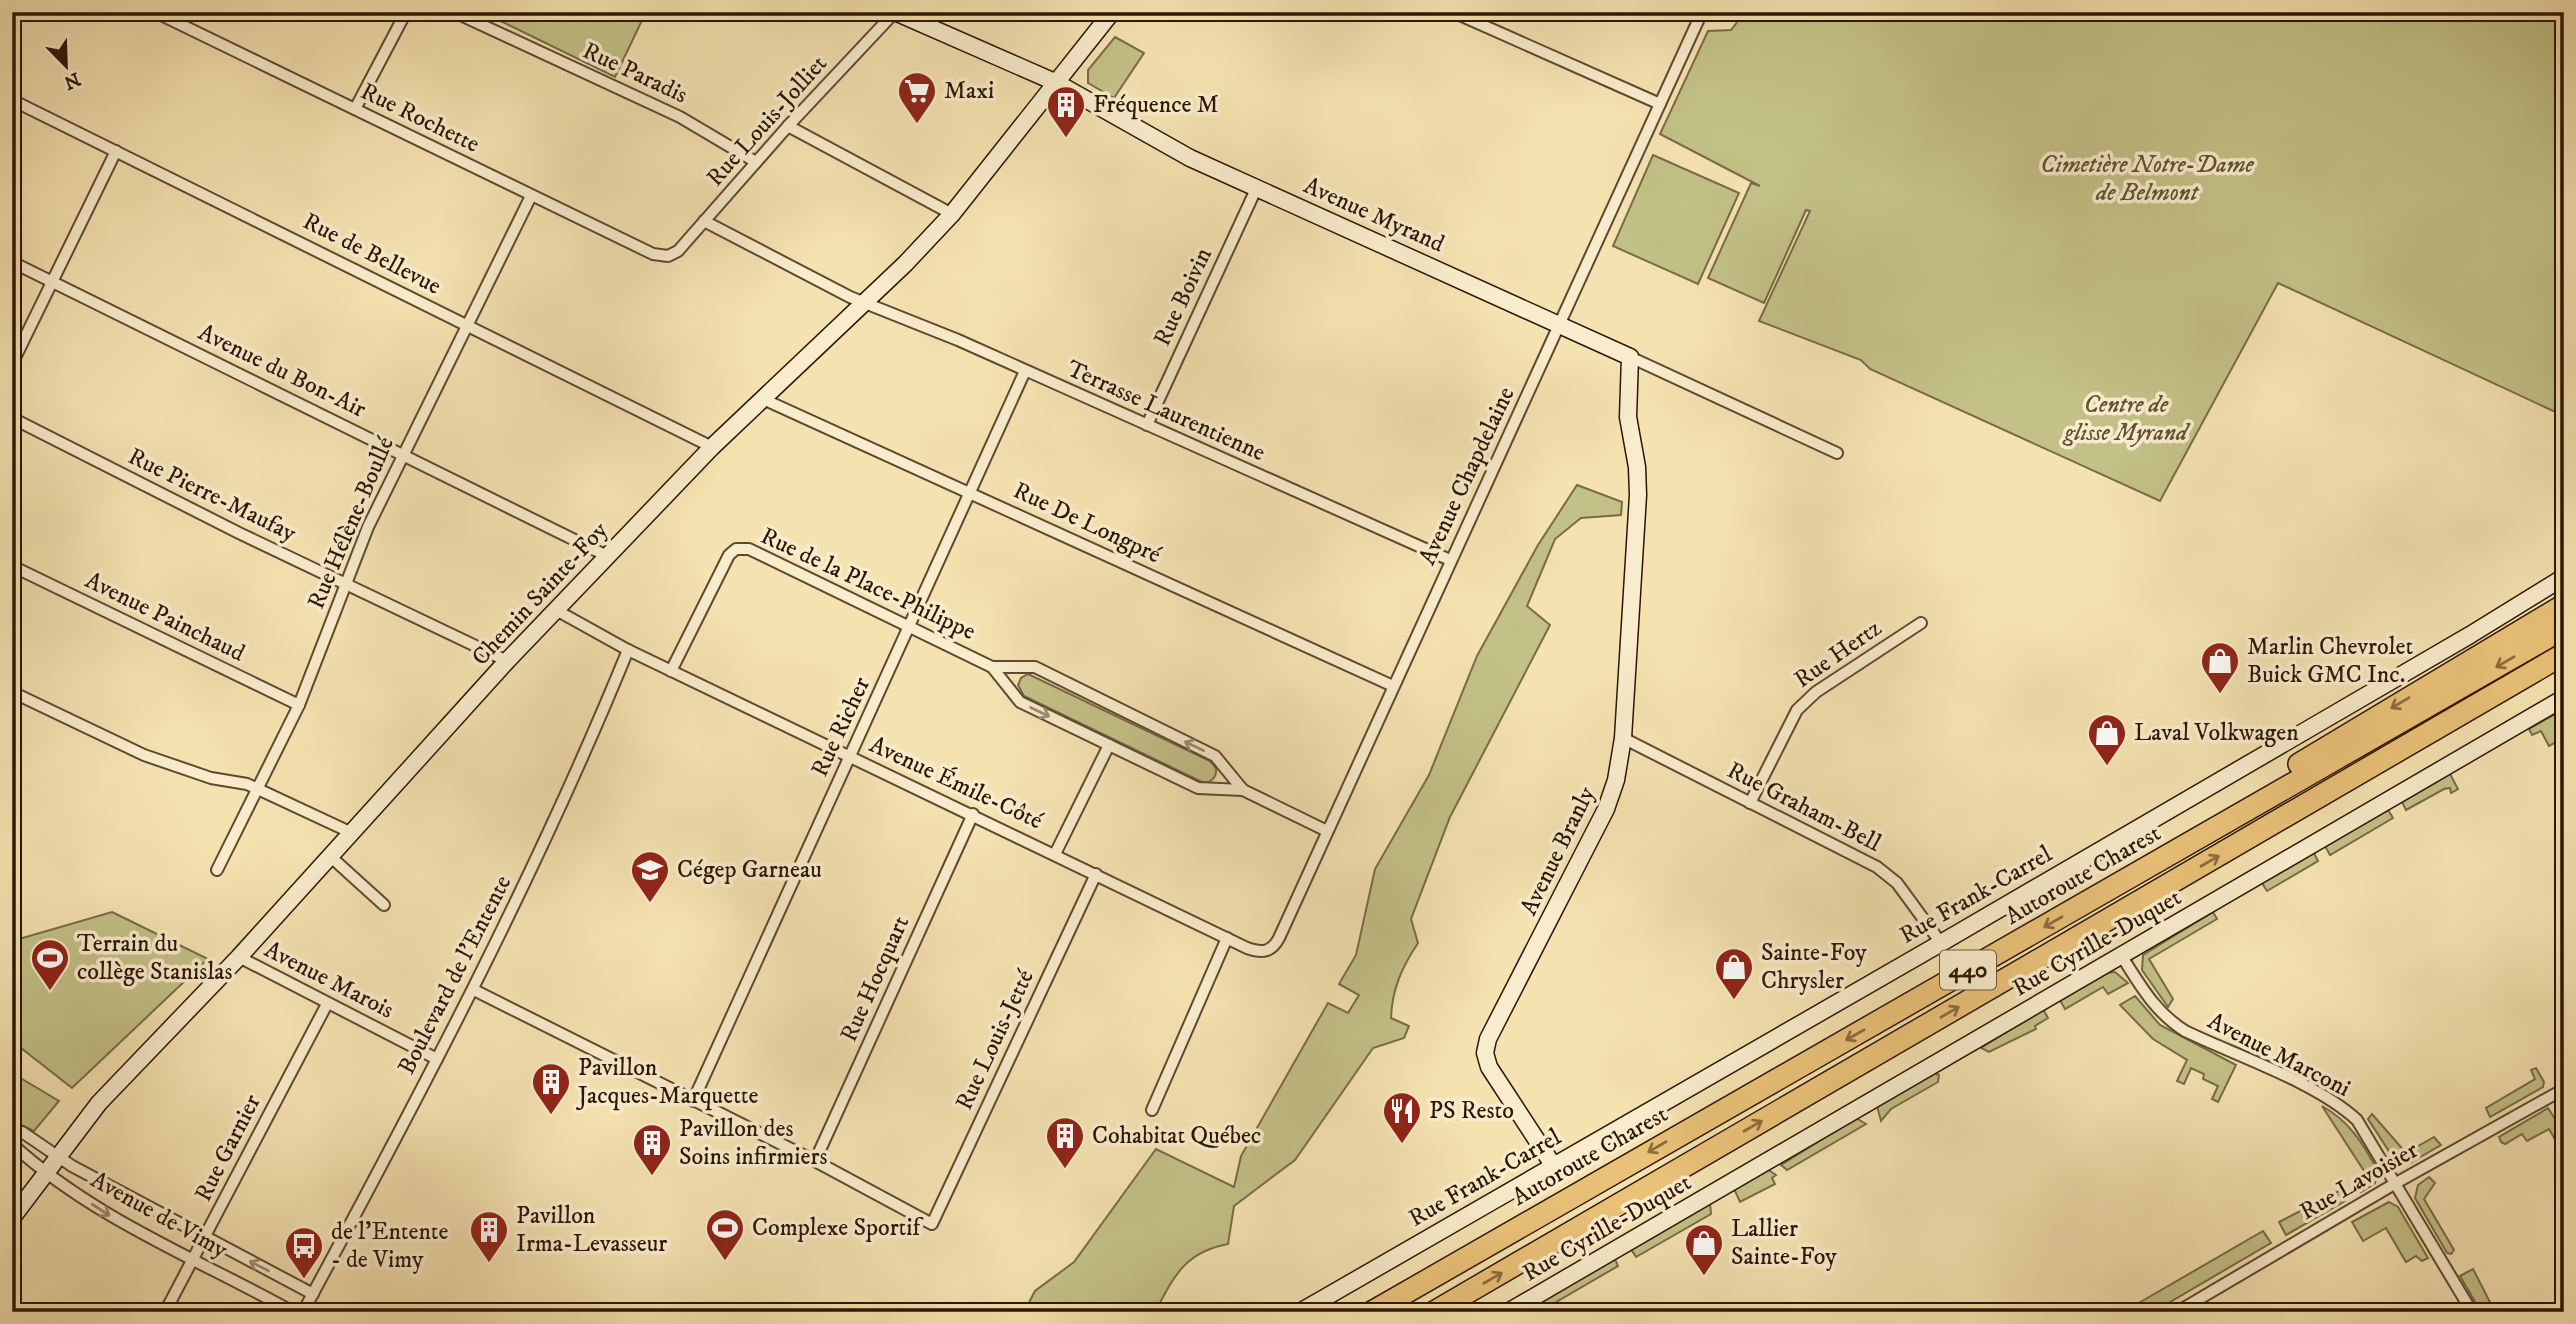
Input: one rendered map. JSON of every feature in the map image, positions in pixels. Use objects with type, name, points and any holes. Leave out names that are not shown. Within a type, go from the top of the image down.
[{"type":"highway","points":[[2096,898],[2215,814],[2564,605]]},
{"type":"highway","name":"Autoroute Charest","points":[[1372,1312],[2564,628]]},
{"type":"highway","name":"440","points":[[1434,1312],[2564,654]]},
{"type":"highway","points":[[2307,805],[2564,670]]},
{"type":"street","name":"Rue Rochette","points":[[155,12],[531,196],[653,254],[668,256]]},
{"type":"street","points":[[355,109],[406,12]]},
{"type":"street","name":"Rue Paradis","points":[[454,12],[680,117],[756,162]]},
{"type":"street","name":"Rue Louis-Jolliet","points":[[668,256],[678,251],[788,126],[895,12]]},
{"type":"street","name":"Avenue Myrand","points":[[895,12],[1057,83],[1190,158],[1837,453]]},
{"type":"street","name":"Chemin Sainte-Foy","points":[[12,1217],[99,1102],[239,957],[508,661],[712,447],[952,214],[1112,12]]},
{"type":"street","points":[[1453,12],[1660,104]]},
{"type":"street","name":"Avenue Chapdelaine","points":[[1264,952],[1276,944],[1702,12]]},
{"type":"street","name":"Rue de Bellevue","points":[[12,100],[354,267],[468,328],[712,447]]},
{"type":"street","points":[[788,126],[952,214]]},
{"type":"street","points":[[12,364],[116,151]]},
{"type":"street","name":"Rue Boivin","points":[[1147,425],[1257,187]]},
{"type":"street","name":"Rue Hélène-Boullé","points":[[216,870],[299,705],[368,527],[402,453],[468,328],[493,269],[531,196]]},
{"type":"street","points":[[704,221],[864,302]]},
{"type":"street","name":"Avenue du Bon-Air","points":[[12,262],[607,556]]},
{"type":"street","name":"Terrasse Laurentienne","points":[[864,302],[958,340],[1450,559]]},
{"type":"street","name":"Avenue Branly","points":[[1553,1165],[1489,1067],[1485,1046],[1606,809],[1616,780],[1623,738],[1637,495],[1637,467],[1628,416],[1629,357]]},
{"type":"street","name":"Rue Richer","points":[[694,1101],[1025,371]]},
{"type":"street","name":"Rue De Longpré","points":[[763,399],[1393,686]]},
{"type":"street","name":"Rue Pierre-Maufay","points":[[12,418],[346,584],[508,661]]},
{"type":"street","name":"Rue de la Place-Philippe","points":[[671,671],[729,555],[742,548],[992,667],[1020,702],[1198,789],[1243,790]]},
{"type":"street","name":"Avenue Painchaud","points":[[12,566],[299,705]]},
{"type":"street","name":"Rue Frank-Carrel","points":[[1300,1312],[1941,943],[2470,635],[2564,577]]},
{"type":"street","name":"Avenue Émile-Côté","points":[[556,610],[671,671],[1227,937],[1264,952]]},
{"type":"street","name":"Rue Hertz","points":[[1750,803],[1797,710],[1816,692],[1922,623]]},
{"type":"street","name":"Boulevard de l'Entente","points":[[303,1312],[474,990],[544,845],[628,650]]},
{"type":"street","name":"Rue de la Place-Philippe","points":[[992,667],[1035,667],[1215,756],[1243,790],[1327,831]]},
{"type":"street","points":[[12,692],[144,755],[211,778],[259,789],[352,833]]},
{"type":"street","name":"Rue Cyrille-Duquet","points":[[1508,1312],[2564,698]]},
{"type":"street","name":"Rue Graham-Bell","points":[[1623,738],[1877,867],[1897,883],[1941,943]]},
{"type":"street","points":[[1055,854],[1110,745]]},
{"type":"street","name":"Rue Hocquart","points":[[815,1161],[973,814]]},
{"type":"street","points":[[331,857],[384,905]]},
{"type":"street","name":"Rue Louis-Jetté","points":[[815,1161],[932,1224],[1096,874]]},
{"type":"street","points":[[1152,1110],[1227,937]]},
{"type":"street","name":"Avenue Marconi","points":[[2121,955],[2155,1008],[2168,1020],[2341,1106],[2357,1120],[2472,1312]]},
{"type":"street","name":"Avenue Marois","points":[[239,957],[437,1059]]},
{"type":"street","points":[[474,990],[815,1161]]},
{"type":"street","name":"Rue Garnier","points":[[165,1312],[327,1004]]},
{"type":"street","name":"Rue Lavoisier","points":[[2177,1312],[2194,1308],[2396,1183],[2564,1089]]},
{"type":"street","name":"Avenue de Vimy","points":[[12,1129],[22,1132],[56,1157],[313,1294]]},
{"type":"street","name":"Avenue de Vimy","points":[[12,1144],[44,1173],[117,1220],[293,1312]]},
{"type":"green space","points":[[482,12],[646,12],[615,77]]},
{"type":"green space","name":"Cimetière Notre-Dame de Belmont","points":[[1745,12],[2564,12],[2564,416],[2278,283],[2160,501],[1870,369],[1861,360],[1759,321],[1810,211],[1806,210],[1764,303],[1708,278],[1751,183],[1760,186],[1660,134],[1708,31],[1731,30]]},
{"type":"green space","points":[[1115,37],[1144,53],[1114,98],[1088,83],[1088,70]]},
{"type":"green space","points":[[1653,155],[1739,193],[1698,284],[1613,246]]},
{"type":"green space","points":[[1577,485],[1622,502],[1621,515],[1581,518],[1555,539],[1527,606],[1550,625],[1450,817],[1411,919],[1418,943],[1399,979],[1393,997],[1391,1018],[1409,1026],[1404,1038],[1373,1048],[1295,1160],[1234,1206],[1228,1244],[1201,1253],[1182,1268],[1155,1312],[1024,1312],[1035,1291],[1074,1262],[1156,1149],[1234,1187],[1241,1156],[1328,1003],[1348,1013],[1359,995],[1339,984],[1356,955],[1375,869],[1429,775],[1477,656],[1538,545]]},
{"type":"green space","points":[[1028,674],[1210,761],[1216,768],[1214,777],[1211,781],[1202,782],[1024,696],[1018,685],[1021,678]]},
{"type":"green space","points":[[2564,709],[2564,737],[2549,746],[2541,731],[2532,735],[2529,729]]},
{"type":"green space","points":[[2450,774],[2458,789],[2451,793],[2450,788],[2444,789],[2406,810],[2402,802]]},
{"type":"green space","points":[[2388,810],[2393,818],[2330,855],[2325,846]]},
{"type":"green space","points":[[2314,853],[2318,861],[2267,891],[2262,883]]},
{"type":"green space","points":[[112,912],[208,959],[72,1088],[12,1041],[12,941]]},
{"type":"green space","points":[[2213,912],[2217,919],[2149,959],[2173,999],[2168,1007],[2142,970],[2143,955]]},
{"type":"green space","points":[[2115,972],[2128,983],[2108,994],[2103,987],[2065,1009],[2060,1000],[2106,973]]},
{"type":"green space","points":[[2135,996],[2160,1025],[2236,1065],[2218,1102],[2212,1099],[2218,1086],[2203,1079],[2204,1074],[2191,1068],[2184,1084],[2177,1081],[2187,1060],[2153,1039],[2120,1005]]},
{"type":"green space","points":[[2043,1009],[2048,1018],[2035,1026],[2036,1029],[1989,1052],[1981,1048]]},
{"type":"green space","points":[[2536,1068],[2544,1082],[2543,1087],[2490,1117],[2486,1108],[2535,1079],[2531,1070]]},
{"type":"green space","points":[[12,1073],[59,1101],[34,1131],[12,1121]]},
{"type":"green space","points":[[1934,1073],[1939,1075],[1938,1082],[1891,1109],[1881,1121],[1877,1106]]},
{"type":"green space","points":[[2322,1106],[2355,1134],[2378,1172],[2375,1183],[2361,1192],[2355,1190],[2354,1183],[2366,1174]]},
{"type":"green space","points":[[2548,1108],[2564,1133],[2564,1155],[2549,1129],[2527,1141],[2522,1134],[2505,1144],[2501,1142],[2499,1137]]},
{"type":"green space","points":[[2372,1114],[2406,1153],[2434,1137],[2441,1145],[2410,1163],[2396,1162],[2368,1119]]},
{"type":"green space","points":[[1856,1118],[1866,1124],[1787,1170],[1781,1165]]},
{"type":"green space","points":[[1767,1169],[1776,1175],[1772,1178],[1775,1184],[1740,1202],[1734,1189]]},
{"type":"green space","points":[[2429,1177],[2435,1183],[2424,1199],[2454,1250],[2451,1254],[2447,1253],[2415,1198],[2418,1185]]},
{"type":"green space","points":[[2341,1190],[2345,1193],[2345,1201],[2286,1235],[2279,1222]]},
{"type":"green space","points":[[2389,1202],[2398,1207],[2428,1258],[2422,1261],[2416,1256],[2406,1262],[2386,1228],[2363,1241],[2352,1222]]},
{"type":"green space","points":[[1710,1203],[1711,1214],[1636,1257],[1631,1249]]},
{"type":"green space","points":[[2263,1231],[2271,1243],[2153,1312],[2142,1312],[2137,1304]]},
{"type":"green space","points":[[1615,1259],[1618,1266],[1539,1312],[1523,1312]]},
{"type":"green space","points":[[2473,1269],[2495,1312],[2481,1312],[2460,1276]]},
{"type":"place","name":"Maxi","points":[[917,125]]},
{"type":"place","name":"Fréquence M","points":[[1066,139]]},
{"type":"place","name":"Marlin Chevrolet Buick GMC Inc.","points":[[2220,695]]},
{"type":"place","name":"Laval Volkwagen","points":[[2107,767]]},
{"type":"place","name":"Cégep Garneau","points":[[650,904]]},
{"type":"place","name":"Terrain du collège Stanislas","points":[[50,992]]},
{"type":"place","name":"Sainte-Foy Chrysler","points":[[1734,1001]]},
{"type":"place","name":"Pavillon Jacques-Marquette","points":[[551,1116]]},
{"type":"place","name":"PS Resto","points":[[1402,1145]]},
{"type":"place","name":"Cohabitat Québec","points":[[1065,1170]]},
{"type":"place","name":"Pavillon des Soins infirmiers","points":[[652,1177]]},
{"type":"place","name":"Complexe Sportif","points":[[725,1262]]},
{"type":"place","name":"Pavillon Irma-Levasseur","points":[[489,1264]]},
{"type":"place","name":"Lallier Sainte-Foy","points":[[1704,1277]]},
{"type":"place","name":"de l'Entente - de Vimy","points":[[304,1280]]},
{"type":"park label","name":"Centre de glisse Myrand","points":[[2126,419]]}]
